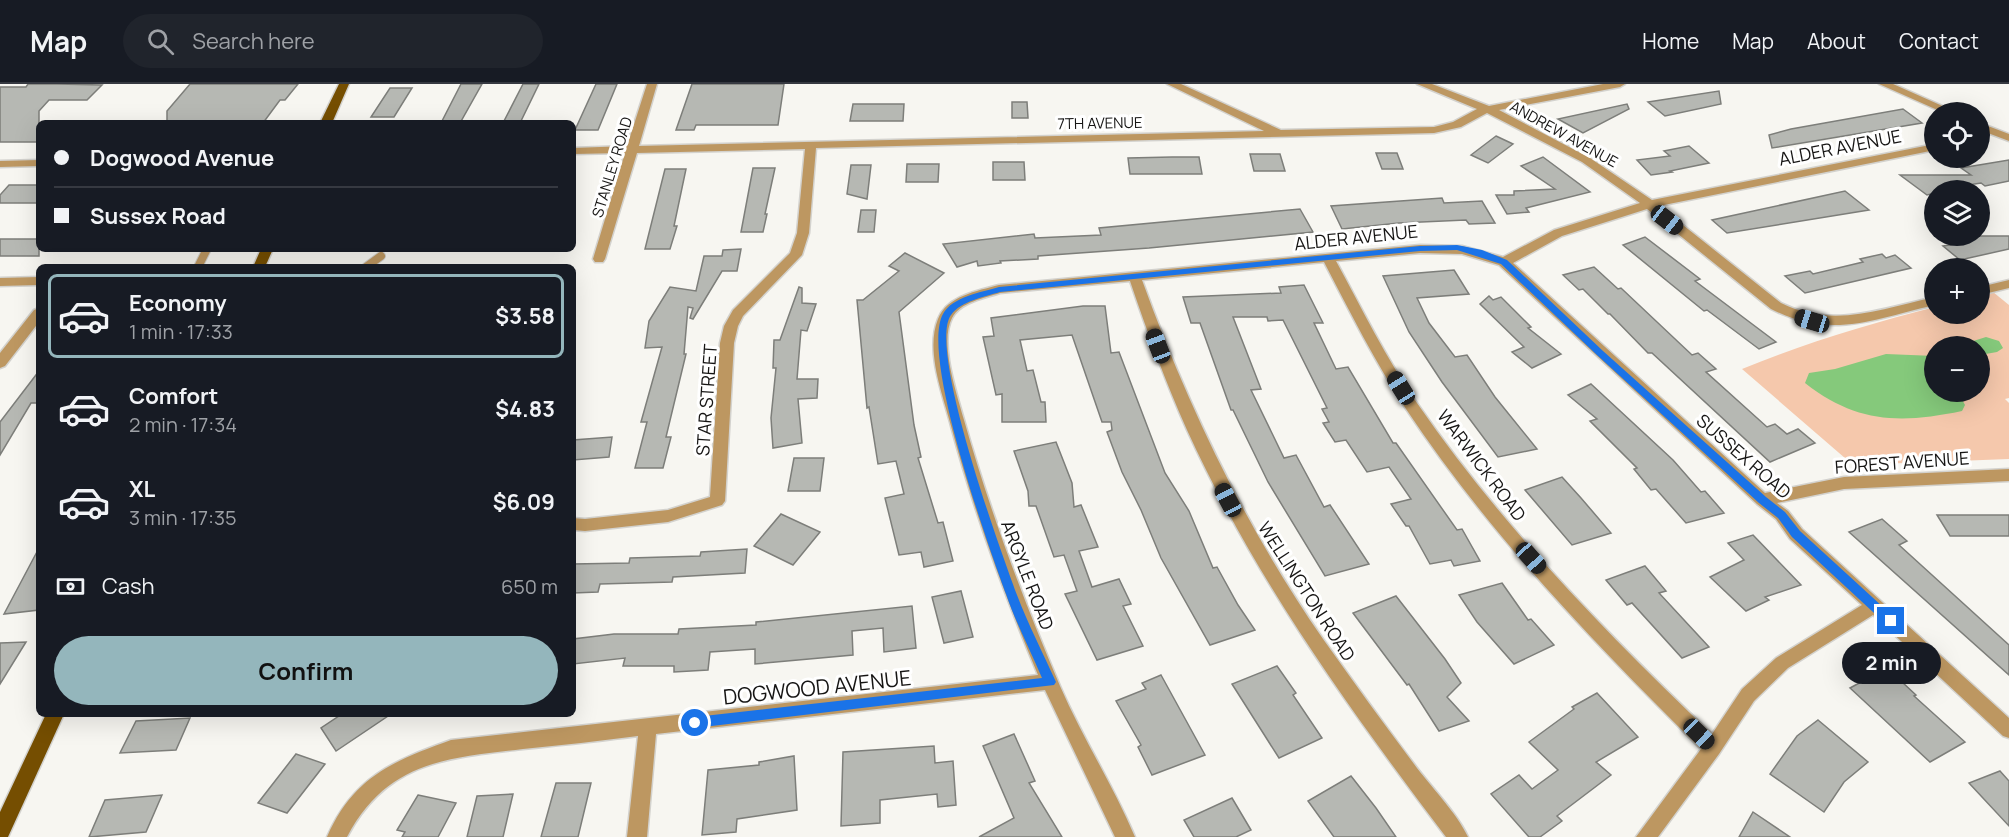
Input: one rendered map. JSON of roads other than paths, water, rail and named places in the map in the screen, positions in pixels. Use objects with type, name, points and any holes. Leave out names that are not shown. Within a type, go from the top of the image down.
[{"type":"main road","points":[[327,120],[345,84]]},
{"type":"main road","points":[[0,833],[54,717]]},
{"type":"street","name":"STANLEY ROAD","points":[[599,259],[652,84]]},
{"type":"street","points":[[1172,84],[1281,134]]},
{"type":"street","name":"ANDREW AVENUE","points":[[1422,84],[1488,109],[1586,160],[1634,192],[1776,306],[1795,316],[1818,322],[1840,322],[1924,303]]},
{"type":"street","name":"7TH AVENUE","points":[[576,151],[1434,130],[1456,124],[1488,109],[1620,84]]},
{"type":"street","points":[[1884,84],[1926,102]]},
{"type":"street","points":[[1990,130],[2004,136]]},
{"type":"street","name":"STAR STREET","points":[[576,524],[668,516],[717,501],[727,343],[731,326],[747,302],[796,255],[803,233],[811,145]]},
{"type":"street","name":"ALDER AVENUE","points":[[948,312],[972,297],[999,290],[1420,249],[1457,248],[1479,252],[1504,262],[1558,233],[1631,209],[1682,196],[1924,149]]},
{"type":"street","points":[[0,164],[36,163]]},
{"type":"street","name":"WARWICK ROAD","points":[[1328,258],[1365,328],[1413,408],[1499,523],[1625,664],[1713,748]]},
{"type":"street","name":"SUSSEX ROAD","points":[[1504,262],[1600,353],[1762,500],[1782,515],[1796,534],[2009,730]]},
{"type":"street","name":"WELLINGTON ROAD","points":[[1135,277],[1150,325],[1175,389],[1211,468],[1245,531],[1304,627],[1372,725],[1458,837]]},
{"type":"street","points":[[0,282],[36,281]]},
{"type":"street","points":[[1990,289],[2009,284]]},
{"type":"street","name":"ARGYLE ROAD","points":[[948,312],[944,321],[941,345],[951,397],[968,465],[1012,596],[1085,760],[1125,837]]},
{"type":"street","points":[[0,363],[36,317]]},
{"type":"street","name":"FOREST AVENUE","points":[[1762,500],[1844,483],[2009,475]]},
{"type":"street","points":[[1646,837],[1713,748],[1748,695],[1782,663],[1874,606]]},
{"type":"street","name":"DOGWOOD AVENUE","points":[[337,837],[349,812],[369,789],[402,767],[451,749],[1050,682]]},
{"type":"street","points":[[638,837],[648,728]]},
{"type":"lane","points":[[370,264],[381,256]]}]
